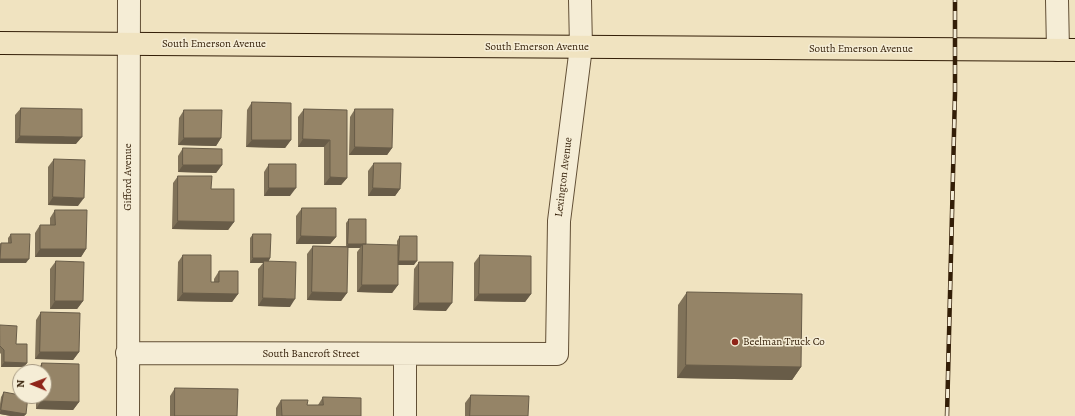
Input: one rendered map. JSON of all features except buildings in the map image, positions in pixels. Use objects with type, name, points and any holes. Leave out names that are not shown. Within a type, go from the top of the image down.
[{"type":"main road","name":"South Emerson Avenue","points":[[0,43],[1067,50]]},
{"type":"street","name":"Gifford Avenue","points":[[127,353],[129,0]]},
{"type":"street","name":"Lexington Avenue","points":[[557,354],[559,221],[581,47],[580,0]]},
{"type":"street","points":[[1057,0],[1067,50]]},
{"type":"street","points":[[127,353],[128,416]]},
{"type":"street","name":"South Bancroft Street","points":[[127,353],[557,354]]},
{"type":"street","points":[[405,354],[405,416]]},
{"type":"railway","points":[[947,416],[955,93],[955,0]]},
{"type":"place","name":"Beelman Truck Co","points":[[735,342]]}]
